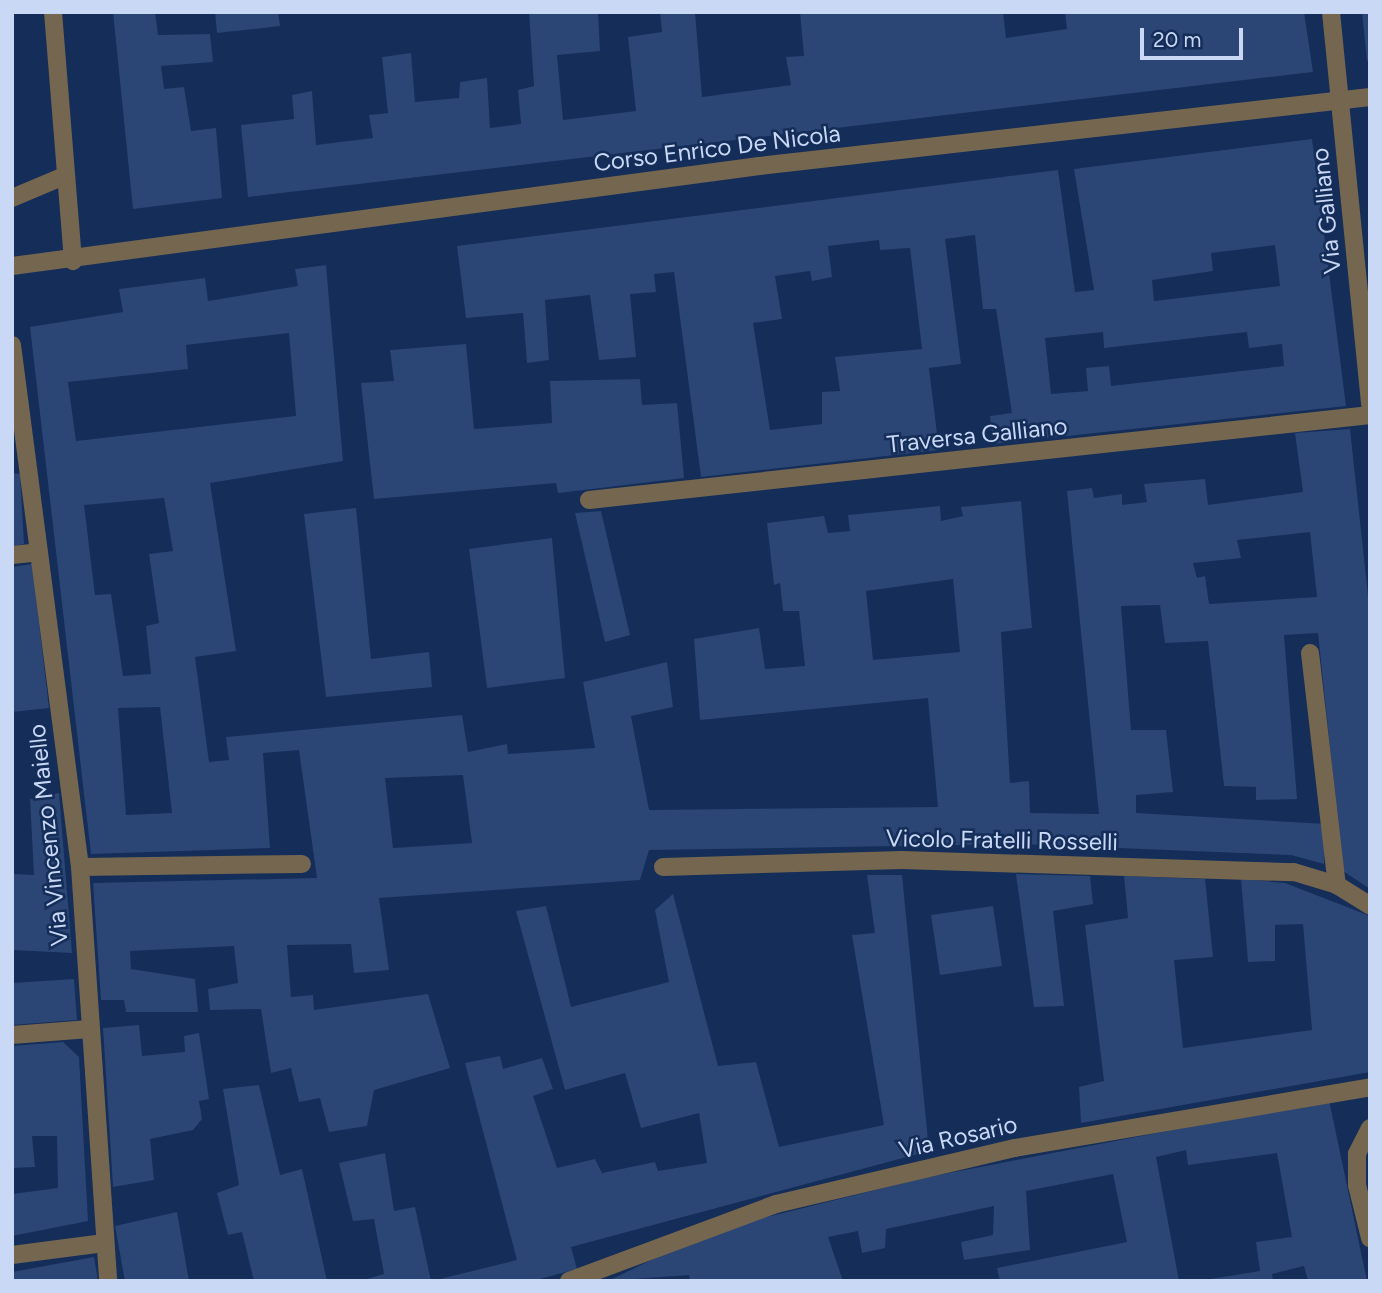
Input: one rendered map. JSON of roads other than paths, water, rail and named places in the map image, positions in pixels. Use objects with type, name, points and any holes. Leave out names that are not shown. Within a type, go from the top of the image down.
[{"type":"street","points":[[53,12],[64,176],[73,261]]},
{"type":"street","name":"Via Galliano","points":[[1331,12],[1370,405]]},
{"type":"street","name":"Corso Enrico De Nicola","points":[[12,266],[73,261],[759,166],[1370,97]]},
{"type":"street","points":[[12,198],[64,176]]},
{"type":"street","name":"Via Vincenzo Maiello","points":[[12,345],[80,867],[108,1281]]},
{"type":"street","name":"Traversa Galliano","points":[[589,500],[1370,415]]},
{"type":"street","points":[[12,555],[39,552]]},
{"type":"street","points":[[1310,653],[1337,885]]},
{"type":"street","name":"Vicolo Fratelli Rosselli","points":[[663,866],[929,861],[1294,872],[1337,885],[1370,906]]},
{"type":"street","points":[[80,867],[302,864]]},
{"type":"street","points":[[12,1035],[90,1029]]},
{"type":"street","name":"Via Rosario","points":[[569,1281],[776,1204],[1014,1148],[1370,1087]]},
{"type":"street","points":[[1370,1128],[1357,1154],[1370,1238]]},
{"type":"street","points":[[12,1255],[104,1243]]}]
